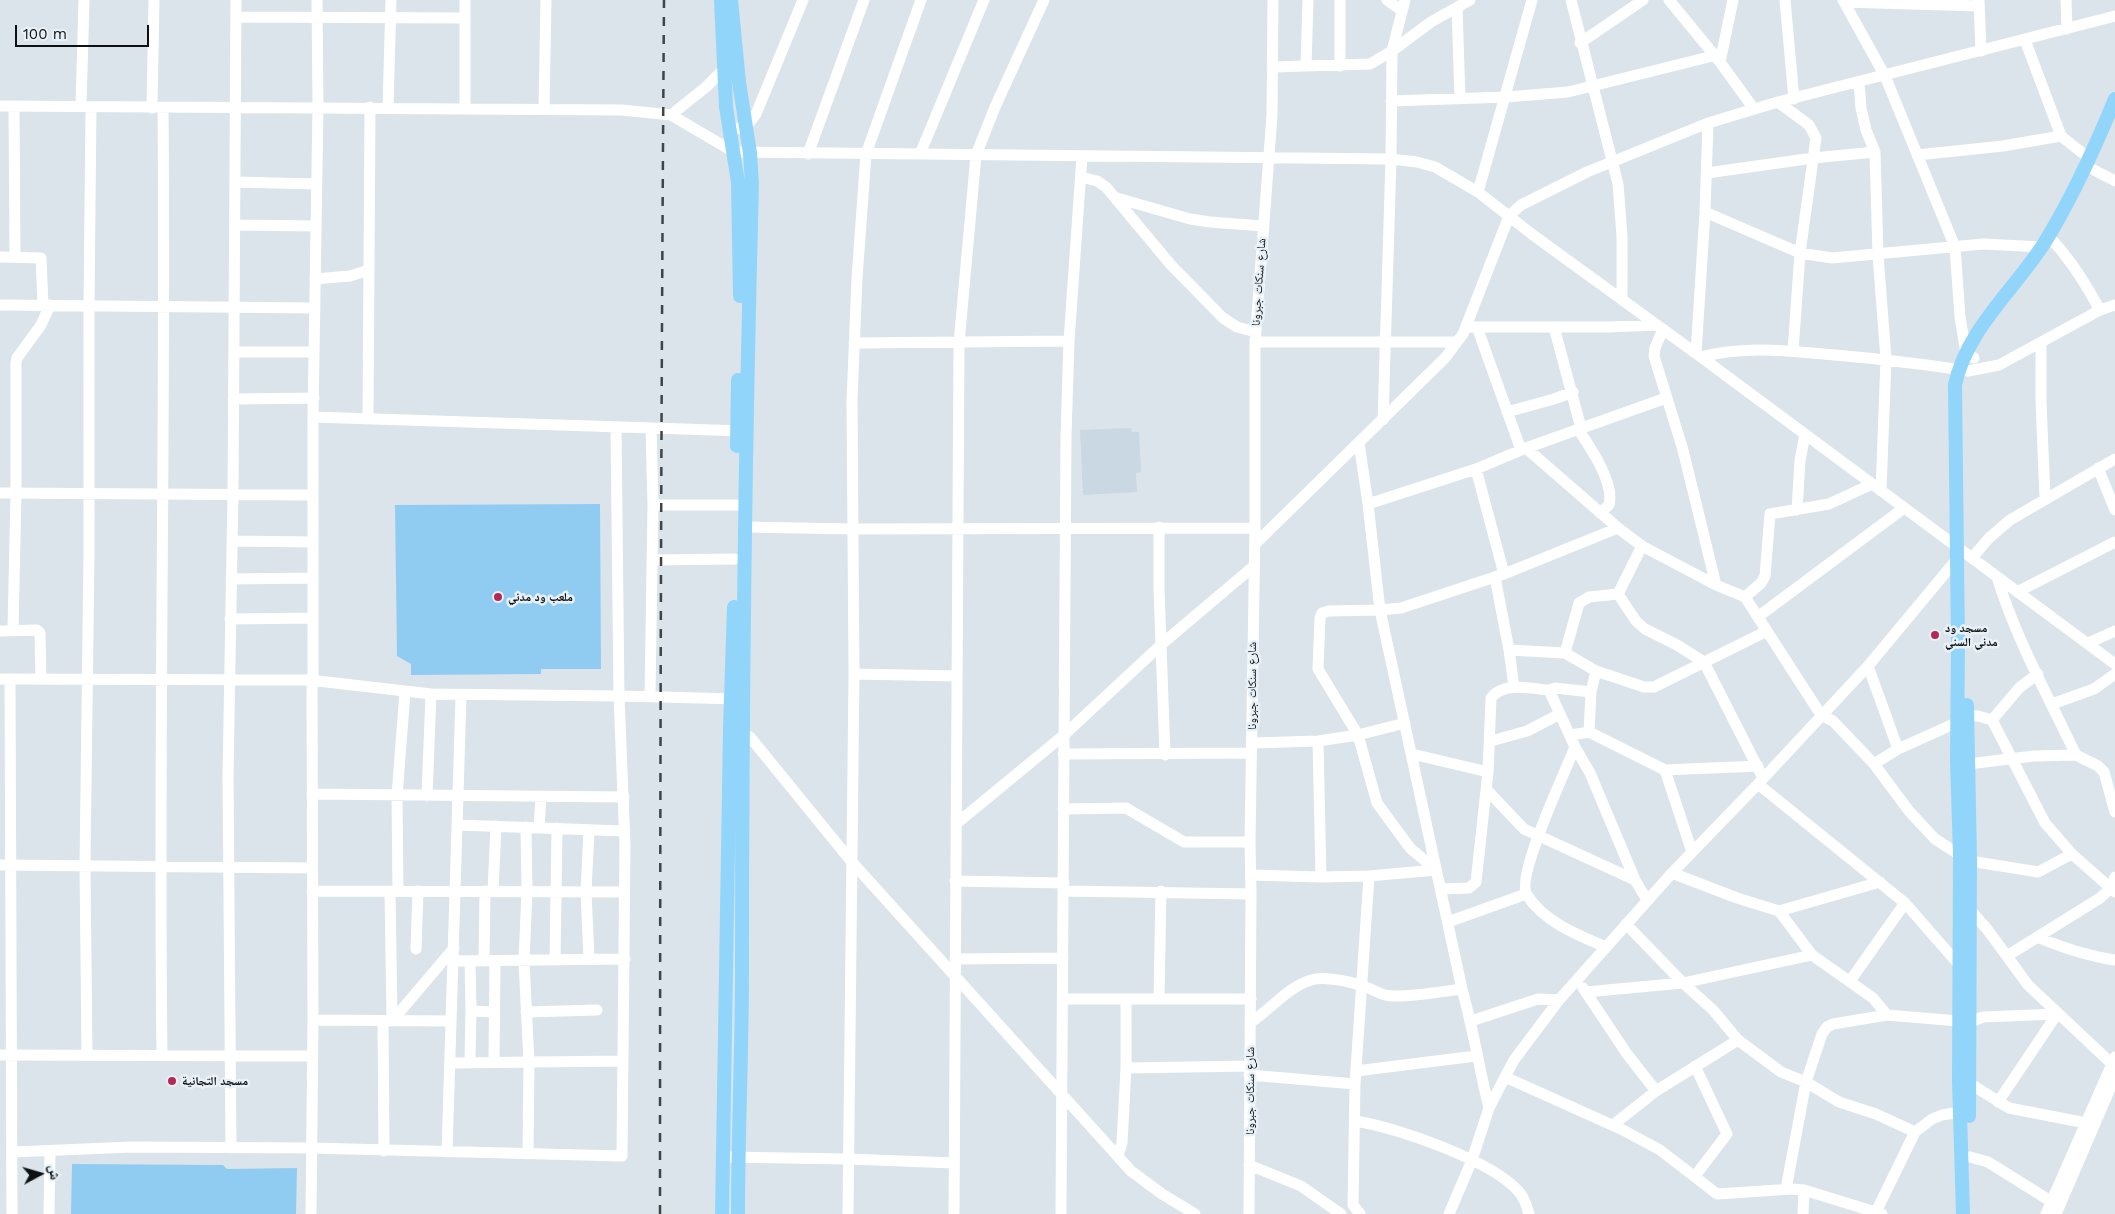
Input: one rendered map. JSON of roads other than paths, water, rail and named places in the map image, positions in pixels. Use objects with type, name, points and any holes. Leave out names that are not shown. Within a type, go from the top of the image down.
[{"type":"main road","points":[[726,1],[750,153],[752,184],[742,431],[736,505],[733,658],[737,699]]},
{"type":"main road","points":[[722,1214],[736,729],[744,527],[740,239],[738,182],[726,107],[724,68],[726,1]]},
{"type":"main road","points":[[2092,164],[2115,99]]},
{"type":"main road","points":[[1963,1214],[1959,1112],[1970,910],[1965,858],[1962,719],[1963,371],[1970,356],[1995,324],[2048,244],[2115,120]]},
{"type":"main road","points":[[1962,719],[1968,764],[1960,966],[1969,1083],[1971,1214]]},
{"type":"main road","points":[[736,729],[742,971],[738,1214]]},
{"type":"street","points":[[84,0],[89,304],[88,680],[85,865],[87,1054]]},
{"type":"street","points":[[154,0],[165,305],[161,493],[160,777],[162,1055]]},
{"type":"street","points":[[231,1148],[230,619],[233,493],[236,0]]},
{"type":"street","points":[[311,1214],[313,1056],[313,417],[318,107],[317,0]]},
{"type":"street","points":[[388,108],[391,0]]},
{"type":"street","points":[[465,0],[465,108]]},
{"type":"street","points":[[544,109],[546,0]]},
{"type":"street","points":[[730,130],[746,127],[756,114],[803,0]]},
{"type":"street","points":[[808,154],[864,0]]},
{"type":"street","points":[[848,1214],[854,674],[854,342],[866,154],[921,0]]},
{"type":"street","points":[[920,154],[984,0]]},
{"type":"street","points":[[954,1214],[959,529],[958,343],[976,155],[995,107],[1044,0]]},
{"type":"street","name":"شارع سنكات جبرونا","points":[[1249,1214],[1250,842],[1255,528],[1255,337],[1270,159],[1273,0]]},
{"type":"street","points":[[1306,66],[1308,0]]},
{"type":"street","points":[[1340,0],[1340,66]]},
{"type":"street","points":[[1383,420],[1391,159],[1392,51],[1403,5],[1387,0]]},
{"type":"street","points":[[1273,67],[1370,64],[1392,51],[1411,35],[1470,0]]},
{"type":"street","points":[[1478,192],[1532,0]]},
{"type":"street","points":[[1570,0],[1618,184],[1622,236],[1622,300]]},
{"type":"street","points":[[1580,42],[1643,0]]},
{"type":"street","points":[[1669,0],[1754,109]]},
{"type":"street","points":[[1716,59],[1733,0]]},
{"type":"street","points":[[1785,0],[1794,99]]},
{"type":"street","points":[[2066,0],[2066,29]]},
{"type":"street","points":[[1970,356],[1960,317],[1955,247],[1885,76],[1843,1],[1979,3],[1981,51]]},
{"type":"street","points":[[1457,7],[1460,98]]},
{"type":"street","points":[[1254,544],[1445,358],[1471,327],[1508,216],[1521,205],[1586,172],[1708,123],[1778,102],[2115,16]]},
{"type":"street","points":[[236,17],[465,18]]},
{"type":"street","points":[[2026,40],[2061,136],[2092,164],[2115,181]]},
{"type":"street","points":[[1391,100],[1506,97],[1568,92],[1716,59]]},
{"type":"street","points":[[671,114],[706,87],[724,68]]},
{"type":"street","points":[[1859,82],[1861,108],[1866,130],[1875,152],[1878,255],[1886,359],[1877,488]]},
{"type":"street","points":[[1778,102],[1809,125],[1814,131],[1816,138],[1800,253],[1793,351]]},
{"type":"street","points":[[0,106],[622,110],[671,114],[734,152],[1391,159],[1417,162],[1435,167],[1478,192],[1904,508],[1963,555],[1997,577],[2115,664]]},
{"type":"street","points":[[14,106],[15,256]]},
{"type":"street","points":[[368,419],[370,107]]},
{"type":"street","points":[[1699,355],[1708,123]]},
{"type":"street","points":[[1917,155],[2003,146],[2061,136]]},
{"type":"street","points":[[1707,173],[1813,158],[1875,152]]},
{"type":"street","points":[[1061,1214],[1061,1092],[1064,1000],[1062,809],[1067,528],[1066,436],[1069,341],[1082,156]]},
{"type":"street","points":[[1081,177],[1102,183],[1117,198],[1171,265],[1223,318],[1255,337],[1458,342]]},
{"type":"street","points":[[235,182],[316,184]]},
{"type":"street","points":[[1117,198],[1190,219],[1263,226]]},
{"type":"street","points":[[1705,212],[1800,253],[1832,258],[1983,244],[2048,244],[2070,259],[2100,310]]},
{"type":"street","points":[[235,225],[316,226]]},
{"type":"street","points":[[0,257],[42,258],[46,305],[40,325],[17,358],[16,363],[13,630]]},
{"type":"street","points":[[315,279],[350,276],[369,270]]},
{"type":"street","points":[[0,305],[89,304],[315,308]]},
{"type":"street","points":[[1699,355],[1724,351],[1793,351],[1886,359],[1963,371],[1999,365],[2100,310],[2115,306]]},
{"type":"street","points":[[1471,327],[1660,327]]},
{"type":"street","points":[[1471,327],[1524,449],[1642,546],[1716,585],[1745,597],[1821,715],[1833,721],[1874,764],[1909,811],[1947,849],[1965,858],[2038,872],[2072,854]]},
{"type":"street","points":[[1554,327],[1573,392],[1580,428],[1598,460],[1610,495],[1609,505],[1600,512]]},
{"type":"street","points":[[1660,327],[1654,348],[1654,356],[1683,450],[1716,585]]},
{"type":"street","points":[[854,342],[1069,341]]},
{"type":"street","points":[[2041,342],[2041,402],[2045,498]]},
{"type":"street","points":[[234,352],[314,352]]},
{"type":"street","points":[[1507,412],[1573,392]]},
{"type":"street","points":[[233,399],[314,398]]},
{"type":"street","points":[[1368,504],[1476,469],[1580,428],[1666,398]]},
{"type":"street","points":[[313,417],[742,431]]},
{"type":"street","points":[[12,1152],[132,1147],[312,1148],[622,1156],[625,959],[624,797],[619,696],[616,427]]},
{"type":"street","points":[[650,696],[653,506],[651,428]]},
{"type":"street","points":[[1797,510],[1800,461],[1805,434]]},
{"type":"street","points":[[1359,443],[1380,610],[1462,988],[1471,1021],[1476,1056],[1489,1108]]},
{"type":"street","points":[[1449,1214],[1472,1160],[1489,1108],[1514,1060],[1559,1000],[1647,900],[1868,666],[1963,555],[1989,538],[2010,520],[2115,458]]},
{"type":"street","points":[[2098,468],[2115,510]]},
{"type":"street","points":[[1476,469],[1499,575],[1514,687]]},
{"type":"street","points":[[1745,597],[1762,583],[1765,576],[1770,514],[1829,504],[1877,488]]},
{"type":"street","points":[[0,493],[313,495]]},
{"type":"street","points":[[653,506],[736,505]]},
{"type":"street","points":[[1758,616],[1904,508]]},
{"type":"street","points":[[744,527],[854,529],[1255,528]]},
{"type":"street","points":[[1160,528],[1159,589],[1166,755]]},
{"type":"street","points":[[1436,870],[1410,848],[1376,803],[1358,735],[1318,670],[1320,618],[1322,613],[1328,611],[1401,608],[1499,575],[1618,528]]},
{"type":"street","points":[[232,541],[313,542]]},
{"type":"street","points":[[2017,592],[2115,542]]},
{"type":"street","points":[[1618,594],[1642,546]]},
{"type":"street","points":[[652,560],[735,560]]},
{"type":"street","points":[[956,824],[1064,735],[1162,643],[1254,566]]},
{"type":"street","points":[[1997,577],[2007,609],[2076,755]]},
{"type":"street","points":[[231,579],[313,578]]},
{"type":"street","points":[[1565,653],[1579,603],[1588,597],[1618,594]]},
{"type":"street","points":[[1618,594],[1636,621],[1645,629],[1677,645],[1704,662],[1758,766],[1760,781],[1905,903],[1960,966]]},
{"type":"street","points":[[230,619],[313,618]]},
{"type":"street","points":[[0,631],[37,630],[40,633],[41,679]]},
{"type":"street","points":[[1509,650],[1565,653],[1596,671],[1644,687],[1654,687],[1767,631]]},
{"type":"street","points":[[2088,643],[2115,631]]},
{"type":"street","points":[[1868,666],[1898,749]]},
{"type":"street","points":[[1588,732],[1591,692],[1596,671]]},
{"type":"street","points":[[854,674],[957,676]]},
{"type":"street","points":[[1992,720],[2020,687],[2038,674]]},
{"type":"street","points":[[2052,704],[2094,689],[2115,674]]},
{"type":"street","points":[[12,1214],[12,1152],[6,1055],[5,679],[312,680],[406,692],[461,696],[650,696],[737,699]]},
{"type":"street","points":[[1442,889],[1469,888],[1476,882],[1488,772],[1492,698],[1496,692],[1514,687],[1549,690],[1555,688],[1591,692]]},
{"type":"street","points":[[1549,690],[1575,747],[1590,773],[1635,880],[1647,900]]},
{"type":"street","points":[[384,1151],[387,1021],[397,796],[406,692]]},
{"type":"street","points":[[427,796],[431,694]]},
{"type":"street","points":[[447,1152],[461,696]]},
{"type":"street","points":[[1490,741],[1527,731],[1560,714]]},
{"type":"street","points":[[1874,764],[1898,749],[1962,719],[1978,716],[1992,720],[2045,823],[2072,854],[2114,886],[2100,898],[2007,956]]},
{"type":"street","points":[[1063,754],[1166,755],[1251,748],[1358,735],[1405,724]]},
{"type":"street","points":[[736,729],[750,737],[851,860],[1131,1171],[1195,1214]]},
{"type":"street","points":[[1571,735],[1588,732],[1665,770],[1758,766]]},
{"type":"street","points":[[1318,740],[1321,877]]},
{"type":"street","points":[[1575,747],[1538,835],[1524,884],[1526,894],[1545,914],[1558,924],[1606,947]]},
{"type":"street","points":[[1412,754],[1488,772]]},
{"type":"street","points":[[1968,764],[2058,754],[2076,755],[2098,766],[2104,772],[2115,812]]},
{"type":"street","points":[[2104,772],[2115,768]]},
{"type":"street","points":[[1665,770],[1692,852]]},
{"type":"street","points":[[1486,789],[1520,825],[1635,880]]},
{"type":"street","points":[[312,794],[541,798],[624,797]]},
{"type":"street","points":[[539,828],[541,798]]},
{"type":"street","points":[[1062,809],[1126,808],[1184,842],[1250,842]]},
{"type":"street","points":[[457,825],[624,831]]},
{"type":"street","points":[[494,1062],[494,1012],[489,961],[489,891],[496,826]]},
{"type":"street","points":[[526,827],[527,891],[524,961],[529,1062],[528,1154]]},
{"type":"street","points":[[555,960],[557,828]]},
{"type":"street","points":[[589,830],[586,892],[589,959]]},
{"type":"street","points":[[6,865],[162,865],[312,868]]},
{"type":"street","points":[[1251,875],[1369,876],[1436,870]]},
{"type":"street","points":[[1672,873],[1737,898],[1779,911],[1880,882]]},
{"type":"street","points":[[1353,1211],[1355,1084],[1360,985],[1369,876]]},
{"type":"street","points":[[955,881],[1251,894]]},
{"type":"street","points":[[312,891],[624,892]]},
{"type":"street","points":[[416,949],[418,891]]},
{"type":"street","points":[[1159,999],[1161,891]]},
{"type":"street","points":[[1448,922],[1526,894]]},
{"type":"street","points":[[1850,981],[1905,903]]},
{"type":"street","points":[[1970,910],[1987,929],[2028,985],[2057,1014],[2113,1060],[2046,1214]]},
{"type":"street","points":[[1779,911],[1812,955],[1873,998],[1887,1016]]},
{"type":"street","points":[[1626,924],[1683,983],[1713,1010],[1738,1040],[1781,1072],[1806,1082],[1839,1102],[1876,1114],[1915,1132]]},
{"type":"street","points":[[2037,937],[2061,948],[2091,957],[2115,960]]},
{"type":"street","points":[[387,1021],[454,948]]},
{"type":"street","points":[[1586,992],[1683,983],[1812,955]]},
{"type":"street","points":[[955,959],[1063,958]]},
{"type":"street","points":[[453,961],[625,959]]},
{"type":"street","points":[[470,961],[470,1059]]},
{"type":"street","points":[[1251,1022],[1299,985],[1311,980],[1320,979],[1360,985],[1385,995],[1396,996],[1462,988]]},
{"type":"street","points":[[1578,980],[1628,1054],[1656,1091]]},
{"type":"street","points":[[1064,1000],[1251,999]]},
{"type":"street","points":[[1471,1021],[1538,999],[1559,1000]]},
{"type":"street","points":[[1118,1156],[1122,1143],[1126,1068],[1126,1000]]},
{"type":"street","points":[[526,1012],[596,1010]]},
{"type":"street","points":[[471,1011],[494,1012]]},
{"type":"street","points":[[1786,1189],[1806,1082],[1822,1034],[1827,1027],[1834,1024],[1887,1016],[1964,1022],[1983,1017],[2057,1014]]},
{"type":"street","points":[[1998,1102],[2057,1014]]},
{"type":"street","points":[[313,1020],[451,1021]]},
{"type":"street","points":[[1613,1125],[1656,1091],[1738,1040]]},
{"type":"street","points":[[6,1055],[313,1056]]},
{"type":"street","points":[[1356,1071],[1476,1056]]},
{"type":"street","points":[[450,1063],[624,1061]]},
{"type":"street","points":[[1695,1066],[1726,1134],[1695,1176]]},
{"type":"street","points":[[1126,1068],[1249,1070],[1355,1084]]},
{"type":"street","points":[[2056,1214],[2115,1076]]},
{"type":"street","points":[[1504,1077],[1613,1125],[1660,1150],[1717,1194],[1786,1189],[1804,1190],[1878,1214],[1915,1132],[1932,1119],[1959,1112]]},
{"type":"street","points":[[1969,1083],[2009,1108],[2086,1123]]},
{"type":"street","points":[[1355,1121],[1381,1126],[1482,1164],[1517,1189],[1525,1201],[1529,1214]]},
{"type":"street","points":[[48,1214],[50,1151]]},
{"type":"street","points":[[1970,1157],[1988,1162],[2052,1202]]},
{"type":"street","points":[[723,1158],[848,1159],[954,1163]]},
{"type":"street","points":[[1249,1165],[1301,1186],[1341,1214]]},
{"type":"street","points":[[1803,1214],[1804,1190]]},
{"type":"railway","points":[[660,1214],[664,0]]},
{"type":"place","name":"ملعب ود مدني","points":[[498,597]]},
{"type":"place","name":"مسجد ود مدني السني","points":[[1935,635]]},
{"type":"place","name":"مسجد التجانية","points":[[172,1081]]}]
